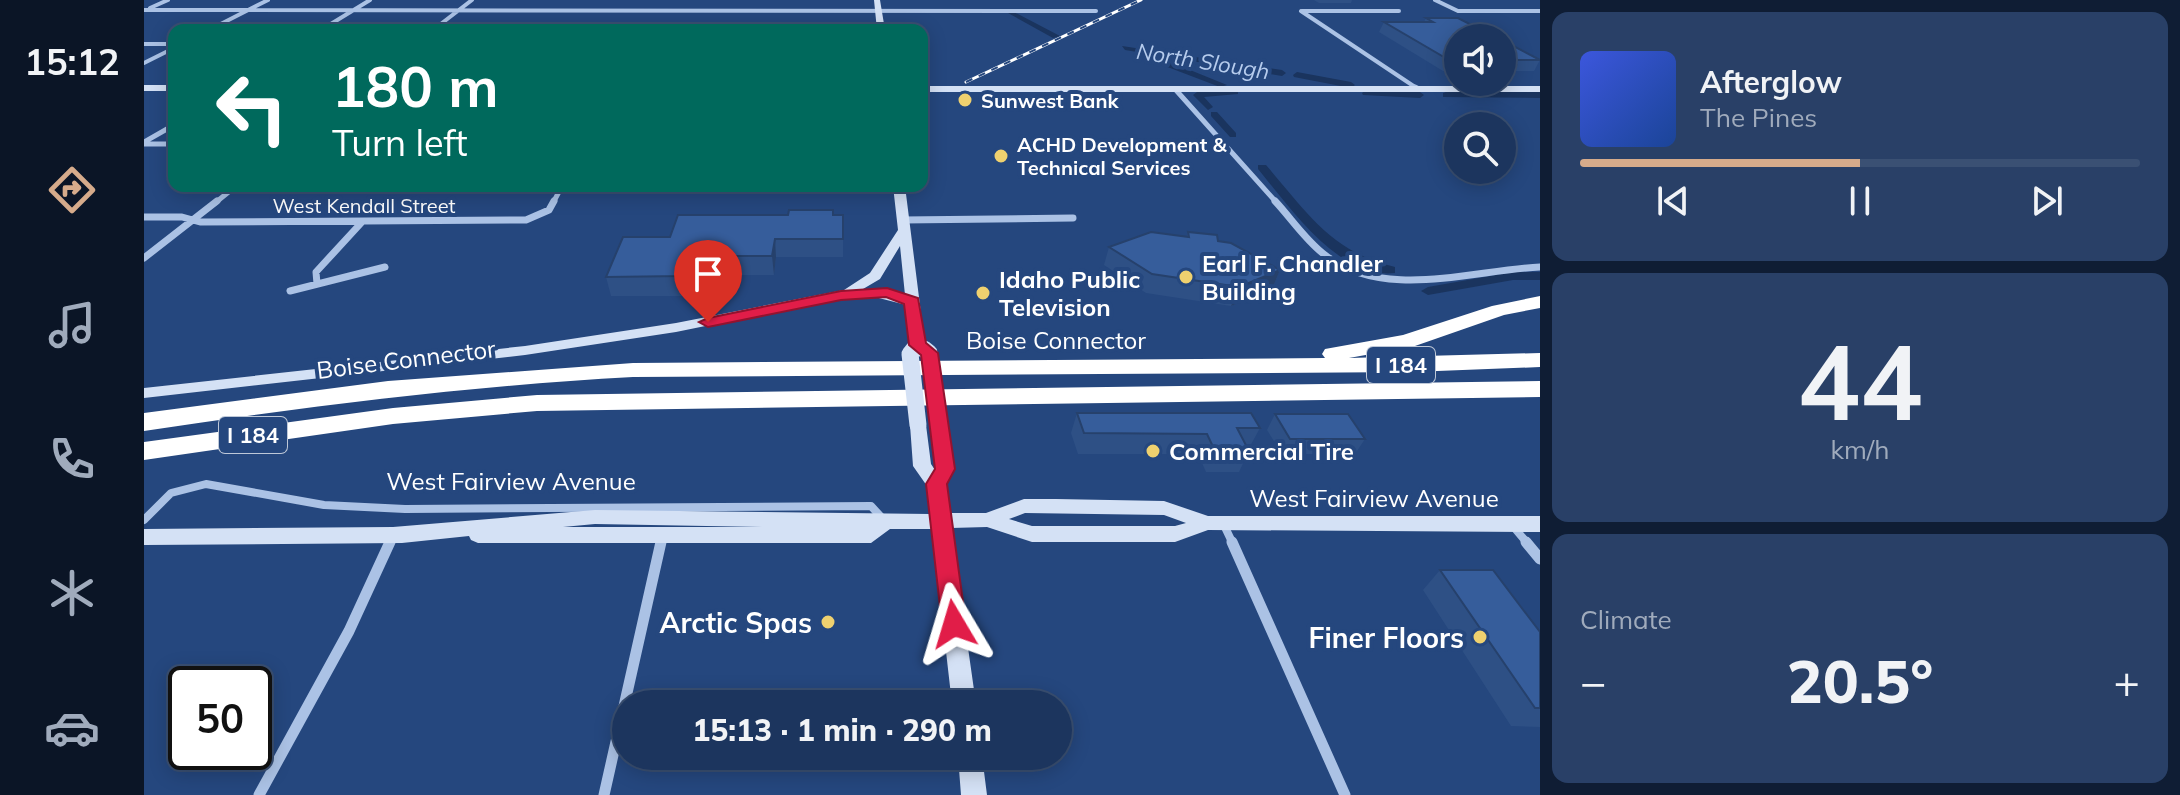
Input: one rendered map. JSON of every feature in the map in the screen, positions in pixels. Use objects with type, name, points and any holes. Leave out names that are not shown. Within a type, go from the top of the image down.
[{"type":"highway","points":[[1261,367],[1407,341],[1499,310],[1540,302]]},
{"type":"highway","name":"Boise Connector","points":[[144,422],[422,383],[572,372],[1261,367],[1540,360]]},
{"type":"highway","name":"I 184","points":[[144,451],[363,420],[537,403],[1540,389]]},
{"type":"highway","points":[[144,408],[285,402]]},
{"type":"highway","points":[[144,464],[363,420]]},
{"type":"main road","points":[[877,0],[880,24]]},
{"type":"main road","points":[[144,88],[168,88]]},
{"type":"main road","points":[[928,89],[1540,89]]},
{"type":"main road","points":[[900,192],[918,342],[929,353],[945,469],[936,484]]},
{"type":"main road","points":[[841,295],[875,276],[904,225]]},
{"type":"main road","points":[[144,393],[512,353],[708,322],[841,295],[887,292],[912,302]]},
{"type":"main road","points":[[918,342],[910,354],[922,466],[936,484],[962,690]]},
{"type":"main road","name":"West Fairview Avenue","points":[[987,520],[1024,506],[1164,508],[1215,523]]},
{"type":"main road","points":[[393,535],[595,517],[886,522]]},
{"type":"main road","name":"West Fairview Avenue","points":[[144,537],[871,535],[886,522],[987,520],[1032,534],[1175,534],[1215,523],[1540,524]]},
{"type":"main road","points":[[971,770],[974,795]]},
{"type":"street","points":[[144,10],[168,0]]},
{"type":"street","points":[[221,24],[268,0]]},
{"type":"street","points":[[331,24],[370,0]]},
{"type":"street","points":[[440,24],[472,0]]},
{"type":"street","points":[[1435,0],[1458,11],[1540,11]]},
{"type":"street","points":[[144,10],[1096,11]]},
{"type":"street","points":[[1399,11],[1301,11],[1419,89]]},
{"type":"street","points":[[144,44],[168,46]]},
{"type":"street","points":[[144,63],[168,49]]},
{"type":"street","points":[[1175,89],[1324,255],[1359,274],[1408,281],[1489,269],[1540,267]]},
{"type":"street","points":[[144,143],[168,129]]},
{"type":"street","points":[[144,143],[168,144]]},
{"type":"street","points":[[144,258],[228,192]]},
{"type":"street","name":"West Kendall Street","points":[[144,217],[194,219],[200,222],[513,221],[537,218],[549,210],[559,192]]},
{"type":"street","points":[[904,225],[1073,218]]},
{"type":"street","points":[[317,284],[316,272],[362,222]]},
{"type":"street","points":[[290,291],[385,267]]},
{"type":"street","name":"West Fairview Avenue","points":[[144,520],[171,493],[206,484],[324,505],[405,509],[871,506],[886,522]]},
{"type":"street","points":[[1215,523],[1345,795]]},
{"type":"street","points":[[1512,524],[1540,559]]},
{"type":"street","points":[[259,795],[349,631],[393,535]]},
{"type":"street","points":[[604,795],[662,535]]},
{"type":"building","points":[[1426,18],[1458,18],[1470,24],[1444,24],[1444,57],[1384,22],[1433,22]]},
{"type":"building","points":[[1516,47],[1540,60],[1516,60]]},
{"type":"building","points":[[789,210],[833,210],[833,215],[843,215],[843,239],[775,239],[772,256],[730,256],[728,266],[685,267],[682,276],[606,277],[623,237],[670,237],[678,215],[788,215]]},
{"type":"building","points":[[1151,232],[1189,237],[1188,232],[1217,235],[1218,241],[1231,243],[1280,270],[1239,287],[1152,274],[1109,247]]},
{"type":"building","points":[[1077,413],[1251,413],[1260,428],[1237,428],[1249,451],[1215,451],[1207,434],[1084,433]]},
{"type":"building","points":[[1275,414],[1348,414],[1365,439],[1290,439]]},
{"type":"building","points":[[1440,570],[1493,570],[1540,632],[1540,708],[1535,708]]},
{"type":"waterway","name":"North Slough","points":[[1010,12],[1056,36]]},
{"type":"waterway","name":"North Slough","points":[[1125,48],[1282,73]]},
{"type":"waterway","points":[[1160,61],[1223,85]]},
{"type":"waterway","name":"North Slough","points":[[1297,75],[1351,85]]},
{"type":"waterway","points":[[1208,107],[1197,95],[1235,92]]},
{"type":"waterway","name":"North Slough","points":[[1366,93],[1420,95]]},
{"type":"waterway","name":"North Slough","points":[[1516,95],[1540,95]]},
{"type":"waterway","points":[[1214,114],[1233,135]]},
{"type":"waterway","points":[[1262,167],[1303,215],[1334,245],[1370,266],[1390,270]]},
{"type":"waterway","points":[[1428,291],[1513,276],[1540,276]]},
{"type":"railway","points":[[966,82],[1141,0]]},
{"type":"place","name":"Sunwest Bank","points":[[965,100]]},
{"type":"place","name":"ACHD Development & Technical Services","points":[[1001,156]]},
{"type":"place","name":"Earl F. Chandler Building","points":[[1186,277]]},
{"type":"place","name":"Idaho Public Television","points":[[983,293]]},
{"type":"place","name":"Commercial Tire","points":[[1153,451]]},
{"type":"place","name":"Arctic Spas","points":[[828,622]]},
{"type":"place","name":"Finer Floors","points":[[1480,637]]},
{"type":"route","points":[[708,322],[841,295],[887,292],[912,302],[918,345],[929,353],[945,469],[936,484],[954,624]]}]
